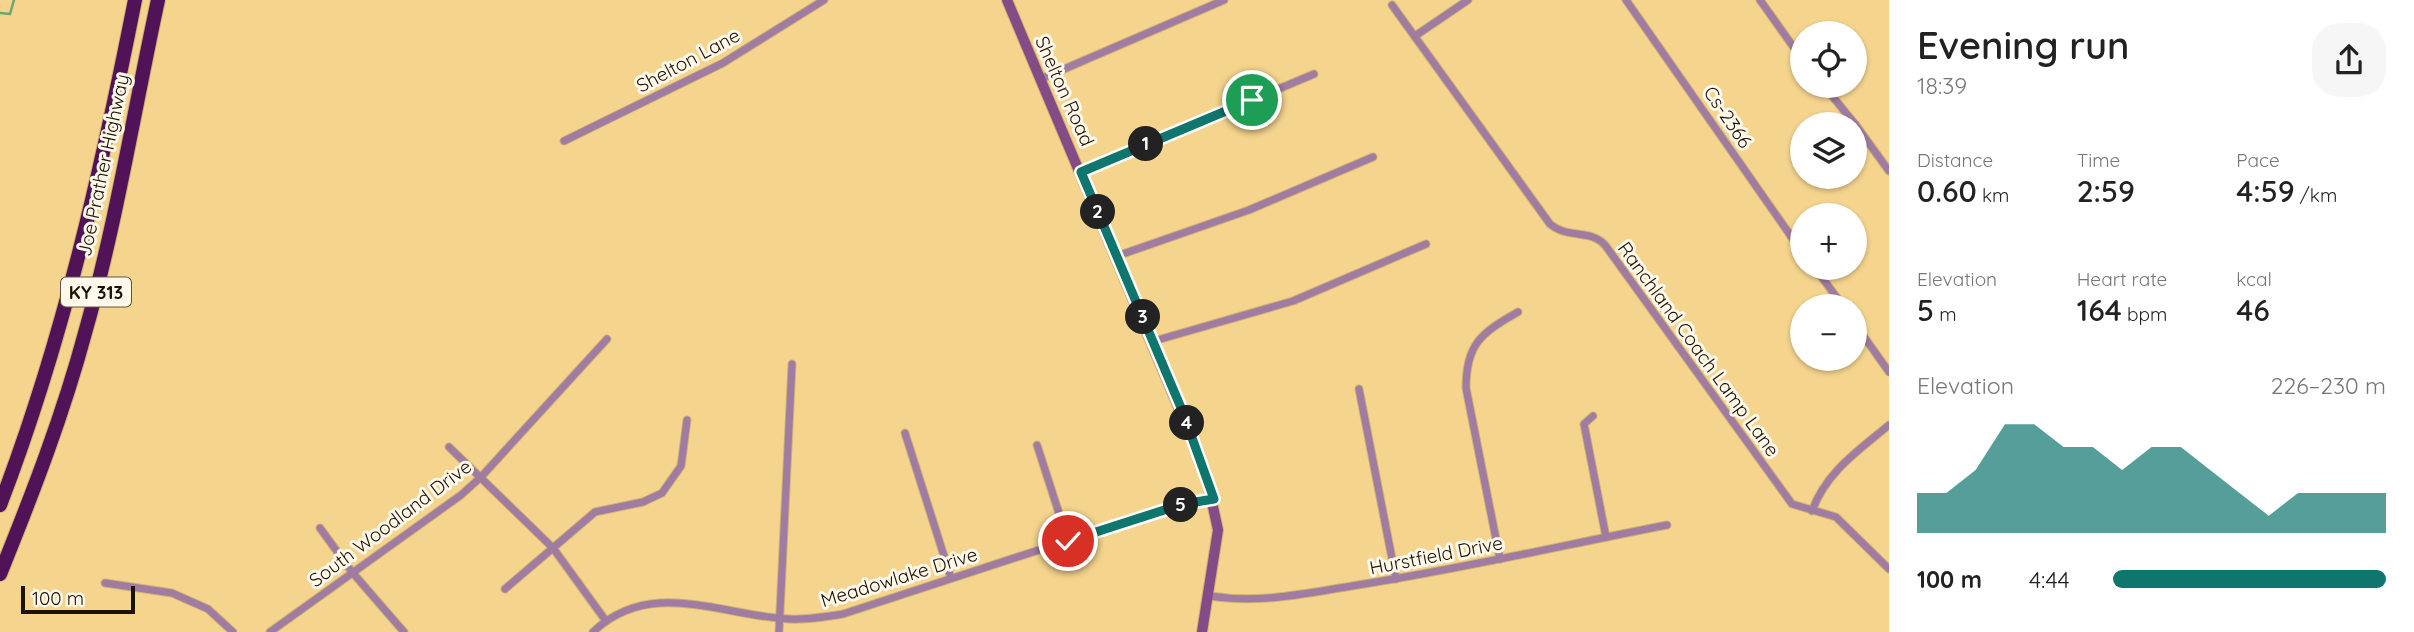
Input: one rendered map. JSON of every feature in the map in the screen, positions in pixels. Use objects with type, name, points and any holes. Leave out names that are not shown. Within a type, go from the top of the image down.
[{"type":"highway","name":"Joe Prather Highway","points":[[0,505],[29,429],[70,293],[88,223],[135,0]]},
{"type":"highway","name":"Joe Prather Highway","points":[[0,574],[58,418],[85,333],[106,251],[158,0]]},
{"type":"street","name":"Shelton Lane","points":[[564,141],[723,63],[824,0]]},
{"type":"street","name":"Shelton Road","points":[[1007,0],[1154,341],[1214,499],[1218,530],[1210,596],[1202,632]]},
{"type":"street","points":[[1041,79],[1224,0]]},
{"type":"street","points":[[1415,36],[1468,0]]},
{"type":"street","name":"Cs-2366","points":[[1626,0],[1790,235]]},
{"type":"street","points":[[1760,0],[1790,42]]},
{"type":"street","name":"Ranchland Coach Lamp Lane","points":[[1392,5],[1550,224],[1563,233],[1596,237],[1605,245],[1792,505],[1836,517],[1889,569]]},
{"type":"street","points":[[1081,172],[1314,74]]},
{"type":"street","points":[[1834,98],[1845,112]]},
{"type":"street","points":[[1867,141],[1889,171]]},
{"type":"street","points":[[1117,256],[1249,210],[1373,157]]},
{"type":"street","points":[[1154,341],[1293,301],[1426,244]]},
{"type":"street","points":[[1500,559],[1469,400],[1466,368],[1471,347],[1493,326],[1518,312]]},
{"type":"street","name":"South Woodland Drive","points":[[270,632],[481,477],[607,338]]},
{"type":"street","points":[[1867,341],[1889,372]]},
{"type":"street","points":[[779,632],[792,365]]},
{"type":"street","points":[[1359,389],[1396,579]]},
{"type":"street","points":[[1593,416],[1584,424],[1606,537]]},
{"type":"street","points":[[505,589],[595,512],[643,502],[662,493],[681,466],[687,420]]},
{"type":"street","points":[[1812,511],[1819,492],[1833,474],[1889,425]]},
{"type":"street","points":[[905,433],[951,578]]},
{"type":"street","points":[[1037,445],[1068,541]]},
{"type":"street","points":[[449,447],[552,548],[606,621]]},
{"type":"street","name":"Meadowlake Drive","points":[[593,632],[606,621],[646,604],[674,601],[780,618],[843,614],[1162,510],[1214,499]]},
{"type":"street","name":"Hurstfield Drive","points":[[1210,596],[1245,601],[1396,579],[1667,525]]},
{"type":"street","points":[[320,528],[352,572],[404,632]]},
{"type":"street","points":[[105,583],[172,593],[208,609],[233,632]]},
{"type":"waterway","points":[[0,13],[10,14],[14,0]]},
{"type":"route","points":[[1068,541],[1183,504],[1214,499],[1154,341],[1081,172],[1252,100]]}]
